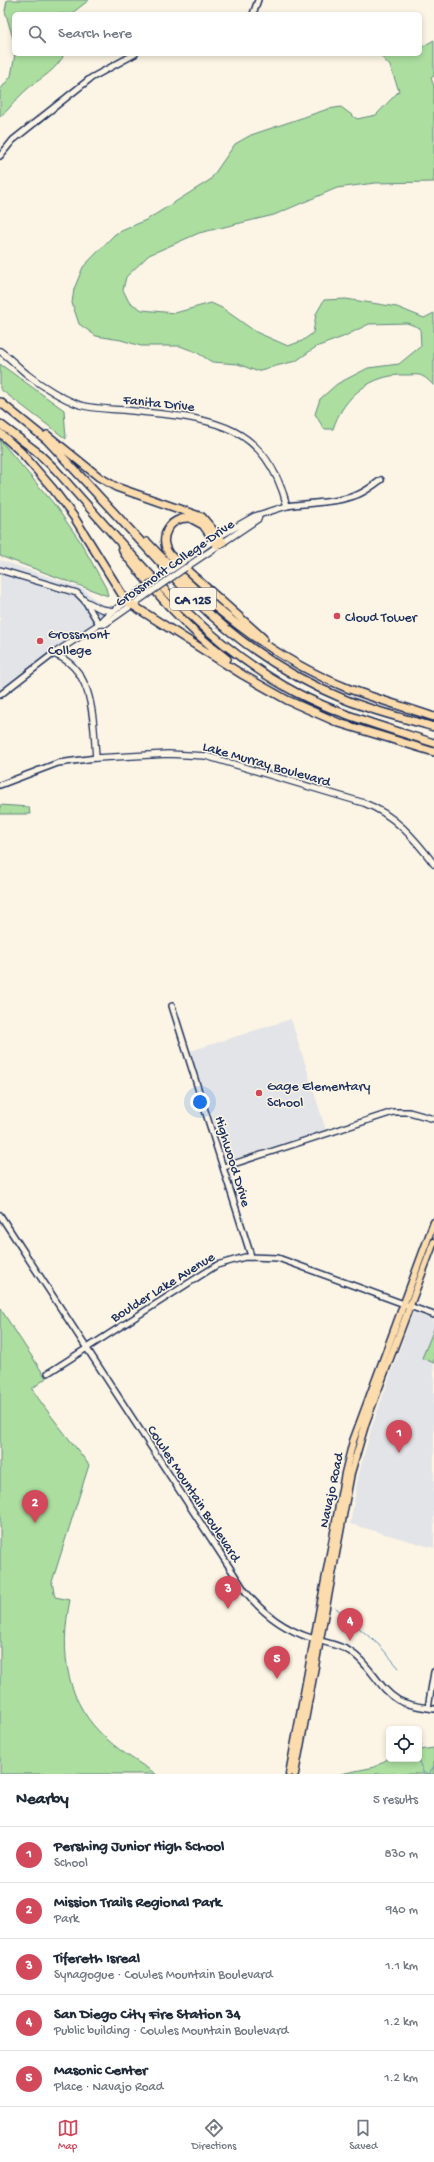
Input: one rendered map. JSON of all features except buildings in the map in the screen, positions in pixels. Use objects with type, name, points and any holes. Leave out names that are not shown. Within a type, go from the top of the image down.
[{"type":"highway","name":"CA 125","points":[[0,402],[46,440],[193,598],[214,619],[248,646],[301,679],[345,700],[434,727]]},
{"type":"highway","points":[[16,414],[45,433],[99,477],[128,492],[196,514],[207,521],[218,541]]},
{"type":"highway","name":"CA 125","points":[[0,424],[36,451],[198,623],[230,650],[260,671],[325,706],[366,722],[434,743]]},
{"type":"highway","points":[[0,433],[37,469],[61,500],[126,601],[259,684],[321,716],[367,733],[434,753]]},
{"type":"highway","points":[[108,505],[196,591],[247,633],[284,657],[346,688],[434,717]]},
{"type":"highway","points":[[218,541],[201,523],[190,518],[180,519],[172,523],[167,529],[164,538],[170,555],[225,606],[284,657]]},
{"type":"highway","points":[[121,542],[124,553],[166,605],[187,627],[259,684]]},
{"type":"main road","name":"Fanita Drive","points":[[0,351],[29,376],[80,405],[199,419],[234,432],[255,445],[266,456],[275,471],[287,506]]},
{"type":"main road","name":"Grossmont College Drive","points":[[53,654],[99,624],[126,601],[143,593],[218,541],[258,519],[260,516],[287,506]]},
{"type":"main road","name":"Grossmont College Drive","points":[[99,624],[105,624],[133,606],[143,593]]},
{"type":"main road","points":[[85,601],[101,609],[113,611]]},
{"type":"main road","points":[[53,654],[73,664],[90,697],[96,758]]},
{"type":"main road","name":"Lake Murray Boulevard","points":[[96,758],[168,754],[206,756],[364,803],[373,806],[413,836],[434,864]]},
{"type":"main road","name":"Navajo Road","points":[[295,1774],[316,1640],[345,1473],[353,1441],[406,1305],[434,1222]]},
{"type":"main road","name":"Navajo Road","points":[[406,1305],[434,1242]]},
{"type":"main road","name":"Navajo Road","points":[[289,1774],[316,1640]]},
{"type":"street","points":[[254,12],[258,0]]},
{"type":"street","points":[[0,156],[13,140],[91,78],[131,56]]},
{"type":"street","name":"Grossmont College Drive","points":[[287,506],[339,501],[362,493],[381,480]]},
{"type":"street","points":[[0,570],[77,593],[85,601],[99,624]]},
{"type":"street","name":"Grossmont College Drive","points":[[0,695],[53,654]]},
{"type":"street","name":"Lake Murray Boulevard","points":[[0,785],[58,763],[96,758]]},
{"type":"street","name":"Highwood Drive","points":[[172,1006],[251,1256]]},
{"type":"street","points":[[224,1167],[393,1112],[409,1112],[434,1119]]},
{"type":"street","name":"Cowles Mountain Boulevard","points":[[0,1215],[256,1606],[281,1626],[316,1640],[339,1645],[359,1658],[387,1691],[398,1700],[412,1706],[431,1709]]},
{"type":"street","name":"Boulder Lake Avenue","points":[[48,1373],[217,1265],[234,1259],[251,1256],[278,1258],[434,1315]]},
{"type":"street","points":[[431,1709],[434,1672]]},
{"type":"shaded area","name":"Grossmont College","points":[[0,560],[84,589],[99,603],[109,606],[118,614],[0,697]]},
{"type":"shaded area","name":"Gage Elementary School","points":[[291,1019],[326,1130],[227,1161],[190,1051]]},
{"type":"shaded area","points":[[413,1312],[434,1320],[434,1548],[350,1524],[358,1477],[371,1429]]},
{"type":"green space","points":[[7,0],[89,0],[74,12],[12,12],[12,35],[5,11]]},
{"type":"green space","points":[[434,40],[434,76],[431,78],[434,86],[434,182],[375,183],[337,188],[274,215],[199,233],[149,255],[126,277],[123,290],[129,302],[142,310],[175,313],[211,303],[222,308],[256,332],[288,346],[302,341],[313,333],[316,314],[324,300],[346,299],[397,307],[424,318],[434,313],[434,386],[421,375],[394,375],[382,378],[361,389],[352,397],[338,417],[333,429],[324,429],[315,414],[320,399],[337,384],[368,368],[399,364],[421,346],[420,328],[407,323],[369,324],[343,337],[316,347],[296,361],[256,371],[238,364],[212,362],[196,352],[180,346],[141,346],[121,340],[96,336],[79,324],[72,303],[74,289],[83,267],[115,234],[148,219],[210,180],[235,144],[251,135],[328,109],[341,107],[357,119],[376,115],[399,91],[390,66],[381,56],[422,56],[422,47]]},
{"type":"green space","points":[[15,56],[63,56],[54,69],[29,87],[0,117],[0,90],[11,76]]},
{"type":"green space","points":[[0,364],[64,410],[66,439],[0,389]]},
{"type":"green space","points":[[0,440],[54,504],[80,541],[106,588],[108,596],[0,556]]},
{"type":"green space","points":[[0,805],[29,807],[30,814],[0,814]]},
{"type":"green space","points":[[0,1308],[46,1378],[32,1389],[89,1465],[52,1582],[55,1597],[70,1600],[65,1639],[66,1658],[69,1676],[75,1694],[83,1710],[94,1726],[113,1745],[156,1774],[0,1774]]},
{"type":"green space","points":[[434,1329],[434,1363],[422,1358]]},
{"type":"green space","points":[[434,1748],[434,1774],[340,1774],[375,1767],[386,1760],[386,1762],[422,1762],[422,1750]]},
{"type":"waterway","points":[[336,1608],[380,1646],[399,1668]]},
{"type":"waterway","points":[[419,1762],[424,1774]]},
{"type":"waterway","points":[[429,1774],[434,1766]]},
{"type":"place","name":"Cloud Tower","points":[[337,616]]},
{"type":"place","name":"Grossmont College","points":[[40,641]]},
{"type":"place","name":"Gage Elementary School","points":[[259,1093]]},
{"type":"place","name":"Pershing Junior High School","points":[[399,1453]]},
{"type":"place","name":"Mission Trails Regional Park","points":[[35,1523]]},
{"type":"place","name":"Tifereth Isreal","points":[[228,1609]]},
{"type":"place","name":"San Diego City Fire Station 34","points":[[350,1641]]},
{"type":"place","name":"Masonic Center","points":[[277,1679]]}]
